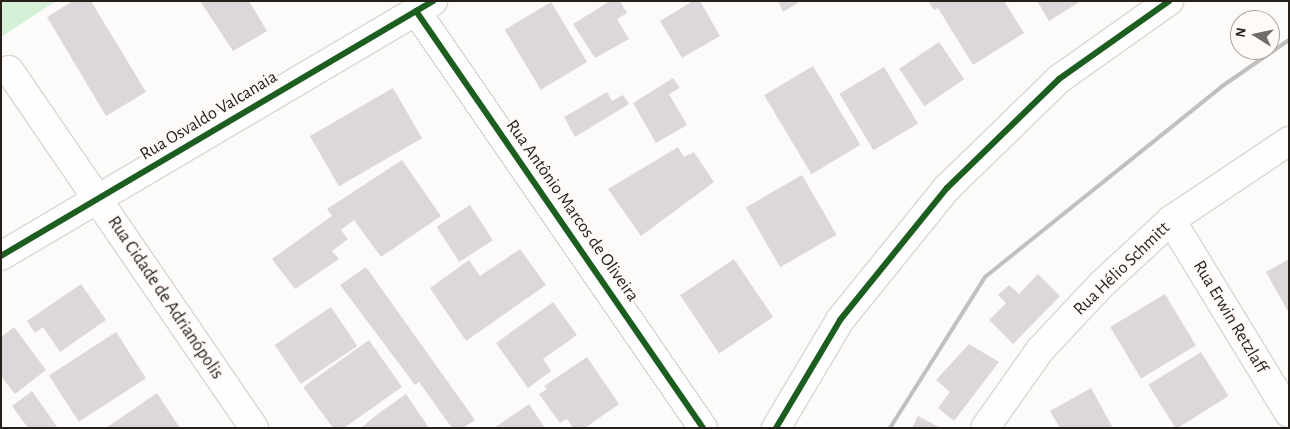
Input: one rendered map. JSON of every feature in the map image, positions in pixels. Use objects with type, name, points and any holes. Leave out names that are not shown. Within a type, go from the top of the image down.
[{"type":"street","points":[[776,428],[840,320],[947,188],[1059,80],[1169,1]]},
{"type":"street","name":"Rua Osvaldo Valcanaia","points":[[1,256],[424,6]]},
{"type":"street","name":"Rua Antônio Marcos de Oliveira","points":[[424,6],[703,428]]},
{"type":"street","name":"Rua Cidade de Adrianópolis","points":[[9,70],[254,428]]},
{"type":"street","name":"Rua Hélio Schmitt","points":[[985,428],[1040,350],[1171,220],[1289,141]]},
{"type":"street","name":"Rua Erwin Retzlaff","points":[[1171,220],[1289,413]]},
{"type":"green space","points":[[1,1],[56,1],[1,37]]},
{"type":"building","points":[[73,1],[91,1],[146,92],[106,116],[47,17]]},
{"type":"building","points":[[200,1],[249,1],[267,31],[233,51]]},
{"type":"building","points":[[610,1],[620,1],[627,13],[617,19],[629,39],[595,58],[573,24]]},
{"type":"building","points":[[693,1],[700,1],[720,36],[682,58],[660,21]]},
{"type":"building","points":[[778,1],[801,1],[783,12]]},
{"type":"building","points":[[928,1],[1004,1],[1024,33],[973,65],[938,8],[934,10]]},
{"type":"building","points":[[1037,1],[1081,1],[1049,21]]},
{"type":"building","points":[[551,2],[587,62],[541,90],[505,30]]},
{"type":"building","points":[[939,42],[964,79],[924,106],[899,69]]},
{"type":"building","points":[[813,66],[860,145],[812,174],[764,95]]},
{"type":"building","points":[[884,67],[918,124],[873,150],[839,94]]},
{"type":"building","points":[[673,78],[680,88],[669,94],[687,125],[656,143],[633,103]]},
{"type":"building","points":[[393,88],[422,138],[339,186],[310,136]]},
{"type":"building","points":[[607,92],[612,101],[623,95],[629,104],[575,137],[564,117]]},
{"type":"building","points":[[678,147],[684,157],[694,152],[714,182],[641,236],[608,189]]},
{"type":"building","points":[[402,160],[441,216],[381,257],[354,220],[341,230],[348,239],[332,251],[339,259],[295,289],[272,259],[332,216],[327,209]]},
{"type":"building","points":[[802,175],[836,235],[780,267],[746,208]]},
{"type":"building","points":[[470,205],[493,240],[459,262],[436,227]]},
{"type":"building","points":[[520,249],[546,285],[466,341],[430,288],[469,260],[480,276]]},
{"type":"building","points":[[734,259],[773,317],[719,353],[680,295]]},
{"type":"building","points":[[1289,259],[1289,313],[1266,272]]},
{"type":"building","points":[[366,267],[475,420],[463,428],[452,428],[419,382],[415,385],[340,285]]},
{"type":"building","points":[[1038,274],[1060,296],[1013,344],[989,320],[1006,303],[998,295],[1009,285],[1019,294]]},
{"type":"building","points":[[81,284],[106,320],[60,352],[43,327],[35,333],[27,321]]},
{"type":"building","points":[[1165,294],[1196,345],[1141,378],[1110,327]]},
{"type":"building","points":[[553,302],[577,335],[543,359],[551,371],[528,388],[496,343]]},
{"type":"building","points":[[331,307],[357,346],[301,384],[275,345]]},
{"type":"building","points":[[14,327],[46,370],[15,394],[1,376],[1,337]]},
{"type":"building","points":[[116,332],[146,378],[79,422],[49,376]]},
{"type":"building","points":[[369,340],[402,387],[344,428],[333,428],[303,387]]},
{"type":"building","points":[[969,344],[999,362],[954,421],[938,408],[950,392],[936,380]]},
{"type":"building","points":[[1201,352],[1229,396],[1175,428],[1148,385]]},
{"type":"building","points":[[587,357],[619,404],[585,428],[573,428],[567,419],[560,423],[539,394],[547,389],[544,386]]},
{"type":"building","points":[[1091,388],[1113,428],[1060,428],[1050,411]]},
{"type":"building","points":[[32,391],[58,428],[28,428],[12,406]]},
{"type":"building","points":[[157,393],[180,428],[106,428]]},
{"type":"building","points":[[406,394],[429,428],[361,428],[379,413]]},
{"type":"building","points":[[529,404],[545,428],[494,428]]},
{"type":"building","points":[[918,416],[941,428],[912,428]]},
{"type":"railway","points":[[890,428],[985,277],[1221,87],[1289,40]]},
{"type":"cycle path","points":[[1,256],[433,1]]},
{"type":"cycle path","points":[[776,428],[840,320],[947,188],[1059,79],[1169,1]]},
{"type":"cycle path","points":[[416,11],[703,428]]}]
